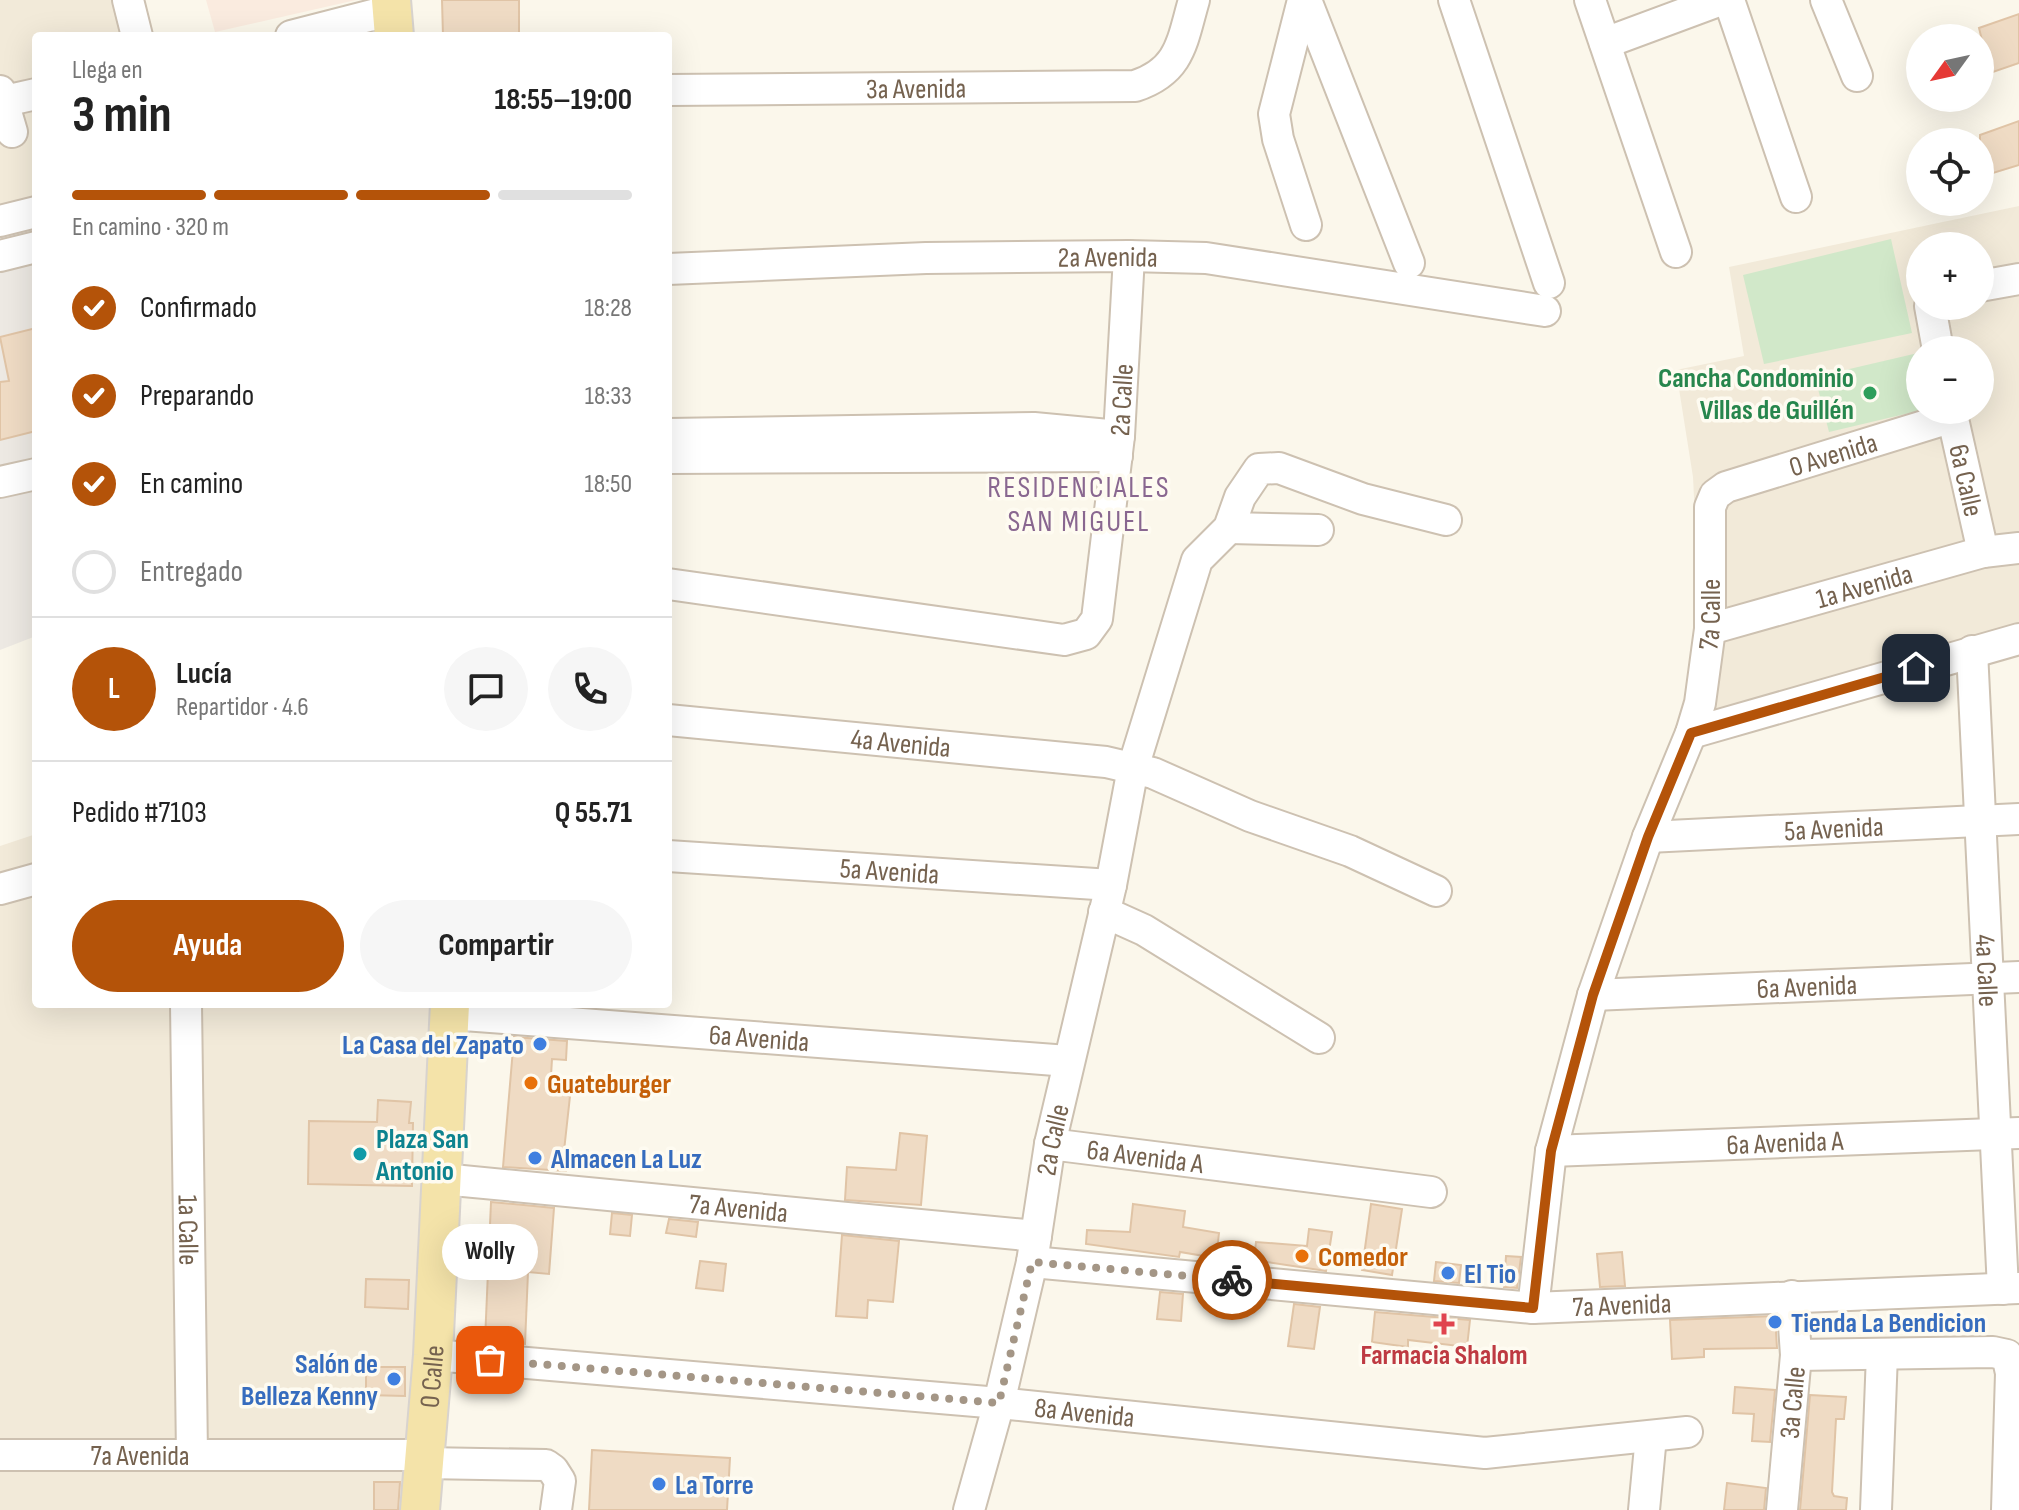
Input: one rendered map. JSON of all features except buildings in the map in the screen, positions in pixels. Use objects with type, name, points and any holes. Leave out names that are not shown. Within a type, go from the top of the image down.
[{"type":"main road","name":"0 Calle","points":[[420,1510],[433,1355],[450,1009]]},
{"type":"street","points":[[128,0],[136,32]]},
{"type":"street","name":"3a Avenida","points":[[672,90],[1135,86],[1160,75],[1178,56],[1194,0]]},
{"type":"street","points":[[1305,0],[1274,114],[1278,139],[1306,225]]},
{"type":"street","points":[[1305,0],[1409,263]]},
{"type":"street","name":"2a Avenida","points":[[672,269],[926,258],[1206,258],[1547,297],[1454,0]]},
{"type":"street","points":[[1590,0],[1676,252]]},
{"type":"street","points":[[1605,43],[1721,0]]},
{"type":"street","points":[[1729,0],[1796,197]]},
{"type":"street","points":[[1826,0],[1857,76]]},
{"type":"street","points":[[310,32],[392,15]]},
{"type":"street","points":[[16,131],[1,98],[32,94]]},
{"type":"street","points":[[0,221],[32,213]]},
{"type":"street","points":[[0,256],[32,248]]},
{"type":"street","name":"2a Calle","points":[[672,585],[1064,640],[1086,634],[1097,619],[1118,446],[1129,256]]},
{"type":"street","points":[[1994,283],[2019,279]]},
{"type":"street","name":"0 Avenida","points":[[1715,495],[1726,487],[1921,424]]},
{"type":"street","name":"6a Calle","points":[[1954,424],[1983,552]]},
{"type":"street","points":[[672,458],[1034,428],[1118,446]]},
{"type":"street","points":[[672,434],[870,443]]},
{"type":"street","points":[[1318,530],[1229,528],[1240,497],[1259,469],[1279,468],[1363,499],[1446,520]]},
{"type":"street","points":[[0,482],[32,475]]},
{"type":"street","name":"7a Calle","points":[[1691,733],[1700,703],[1710,629],[1710,507],[1715,495]]},
{"type":"street","name":"2a Calle","points":[[969,1510],[999,1403],[1034,1249],[1050,1144],[1107,899],[1133,768],[1197,560],[1229,528]]},
{"type":"street","name":"1a Avenida","points":[[1710,629],[1983,552],[2019,548]]},
{"type":"street","points":[[1533,1308],[1551,1151],[1593,995],[1648,837],[1691,733],[2019,639]]},
{"type":"street","name":"4a Calle","points":[[1972,651],[1988,978],[2007,1134],[2011,1289]]},
{"type":"street","name":"4a Avenida","points":[[672,720],[1106,762],[1133,768],[1153,773],[1250,816],[1350,851],[1436,891]]},
{"type":"street","name":"5a Avenida","points":[[1648,837],[2019,819]]},
{"type":"street","name":"5a Avenida","points":[[672,856],[1107,899]]},
{"type":"street","points":[[0,889],[32,880]]},
{"type":"street","points":[[1107,899],[1144,930],[1319,1038]]},
{"type":"street","name":"6a Avenida","points":[[1593,995],[2019,977]]},
{"type":"street","name":"1a Calle","points":[[186,1008],[192,1455]]},
{"type":"street","name":"6a Avenida","points":[[450,1009],[1068,1061]]},
{"type":"street","name":"6a Avenida A","points":[[1551,1151],[2007,1134]]},
{"type":"street","name":"6a Avenida A","points":[[1050,1144],[1431,1192]]},
{"type":"street","name":"7a Avenida","points":[[442,1179],[1533,1308],[2011,1289]]},
{"type":"street","name":"3a Calle","points":[[1782,1510],[1796,1355],[1792,1296]]},
{"type":"street","points":[[1796,1355],[1993,1352],[2007,1355],[2011,1373],[2007,1510]]},
{"type":"street","points":[[1876,1510],[1882,1354]]},
{"type":"street","name":"8a Avenida","points":[[433,1355],[999,1403],[1485,1453],[1687,1432]]},
{"type":"street","points":[[1644,1510],[1651,1436]]},
{"type":"street","name":"7a Avenida","points":[[0,1455],[425,1459],[546,1465],[558,1475],[560,1481],[556,1510]]},
{"type":"shaded area","points":[[0,0],[139,0],[147,32],[32,32],[32,210],[0,218]]},
{"type":"shaded area","points":[[206,0],[356,0],[215,32]]},
{"type":"shaded area","points":[[2019,206],[2019,623],[1678,730],[1701,638],[1693,477],[1676,370],[1744,356],[1729,267],[1971,216],[1994,216],[1994,211]]},
{"type":"shaded area","points":[[32,230],[32,638],[0,650],[0,238]]},
{"type":"shaded area","points":[[32,835],[32,1008],[444,1008],[409,1510],[0,1510],[0,846]]},
{"type":"green space","points":[[1891,239],[1906,306],[1906,320],[1909,320],[1912,333],[1764,364],[1743,275]]},
{"type":"green space","name":"Cancha Condominio Villas de Guillén","points":[[1906,356],[1906,414],[1829,432],[1815,377]]},
{"type":"way so far","points":[[490,1360],[999,1403],[1032,1262],[1232,1280]]},
{"type":"place","name":"Cancha Condominio Villas de Guillén","points":[[1870,393]]},
{"type":"place","name":"La Casa del Zapato","points":[[540,1044]]},
{"type":"place","name":"Guateburger","points":[[531,1083]]},
{"type":"place","name":"Plaza San Antonio","points":[[360,1154]]},
{"type":"place","name":"Almacen La Luz","points":[[535,1158]]},
{"type":"place","name":"Comedor","points":[[1302,1256]]},
{"type":"place","name":"El Tio","points":[[1448,1273]]},
{"type":"place","name":"Tienda La Bendicion","points":[[1775,1322]]},
{"type":"place","name":"Farmacia Shalom","points":[[1444,1324]]},
{"type":"place","name":"Wolly","points":[[490,1360]]},
{"type":"place","name":"Salón de Belleza Kenny","points":[[394,1379]]},
{"type":"place","name":"La Torre","points":[[659,1484]]},
{"type":"district","name":"RESIDENCIALES SAN MIGUEL","points":[[1079,504]]},
{"type":"route","points":[[1232,1280],[1533,1308],[1551,1151],[1593,995],[1648,837],[1691,733],[1916,668]]}]
